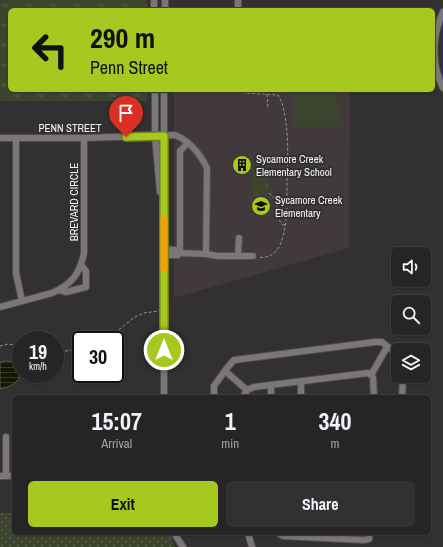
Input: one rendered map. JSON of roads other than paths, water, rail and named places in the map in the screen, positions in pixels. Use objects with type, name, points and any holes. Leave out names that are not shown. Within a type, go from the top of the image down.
[{"type":"street","points":[[435,36],[443,12]]},
{"type":"street","points":[[435,60],[437,73],[443,88]]},
{"type":"street","points":[[155,92],[155,136],[164,231]]},
{"type":"street","points":[[164,92],[164,395]]},
{"type":"street","name":"PENN STREET","points":[[0,138],[84,138],[175,135],[183,138],[201,157],[207,168],[206,254]]},
{"type":"street","points":[[16,138],[16,273],[22,301]]},
{"type":"street","name":"BREVARD CIRCLE","points":[[0,307],[52,293],[71,282],[76,276],[84,253],[84,138]]},
{"type":"street","points":[[180,253],[180,151],[188,144]]},
{"type":"street","points":[[238,256],[239,238]]},
{"type":"street","points":[[164,252],[176,250],[180,253],[218,256],[253,256]]},
{"type":"street","name":"BREVARD CIRCLE","points":[[59,290],[66,292],[86,287],[86,271],[81,265]]},
{"type":"street","points":[[214,395],[214,386],[234,360],[375,342],[382,342],[391,350]]},
{"type":"street","points":[[371,375],[387,347]]},
{"type":"street","points":[[225,371],[247,390]]},
{"type":"street","points":[[244,395],[247,390],[254,387],[368,373],[373,377],[374,395]]},
{"type":"street","points":[[301,382],[301,395]]},
{"type":"street","points":[[402,383],[402,395]]},
{"type":"street","points":[[271,385],[271,395]]},
{"type":"street","points":[[3,476],[6,437]]},
{"type":"street","points":[[175,535],[183,547]]},
{"type":"street","points":[[249,535],[252,547]]},
{"type":"street","points":[[281,535],[364,540],[369,539],[370,535]]},
{"type":"place","name":"Sycamore Creek Elementary School","points":[[242,165]]},
{"type":"place","name":"Sycamore Creek Elementary","points":[[261,206]]}]
